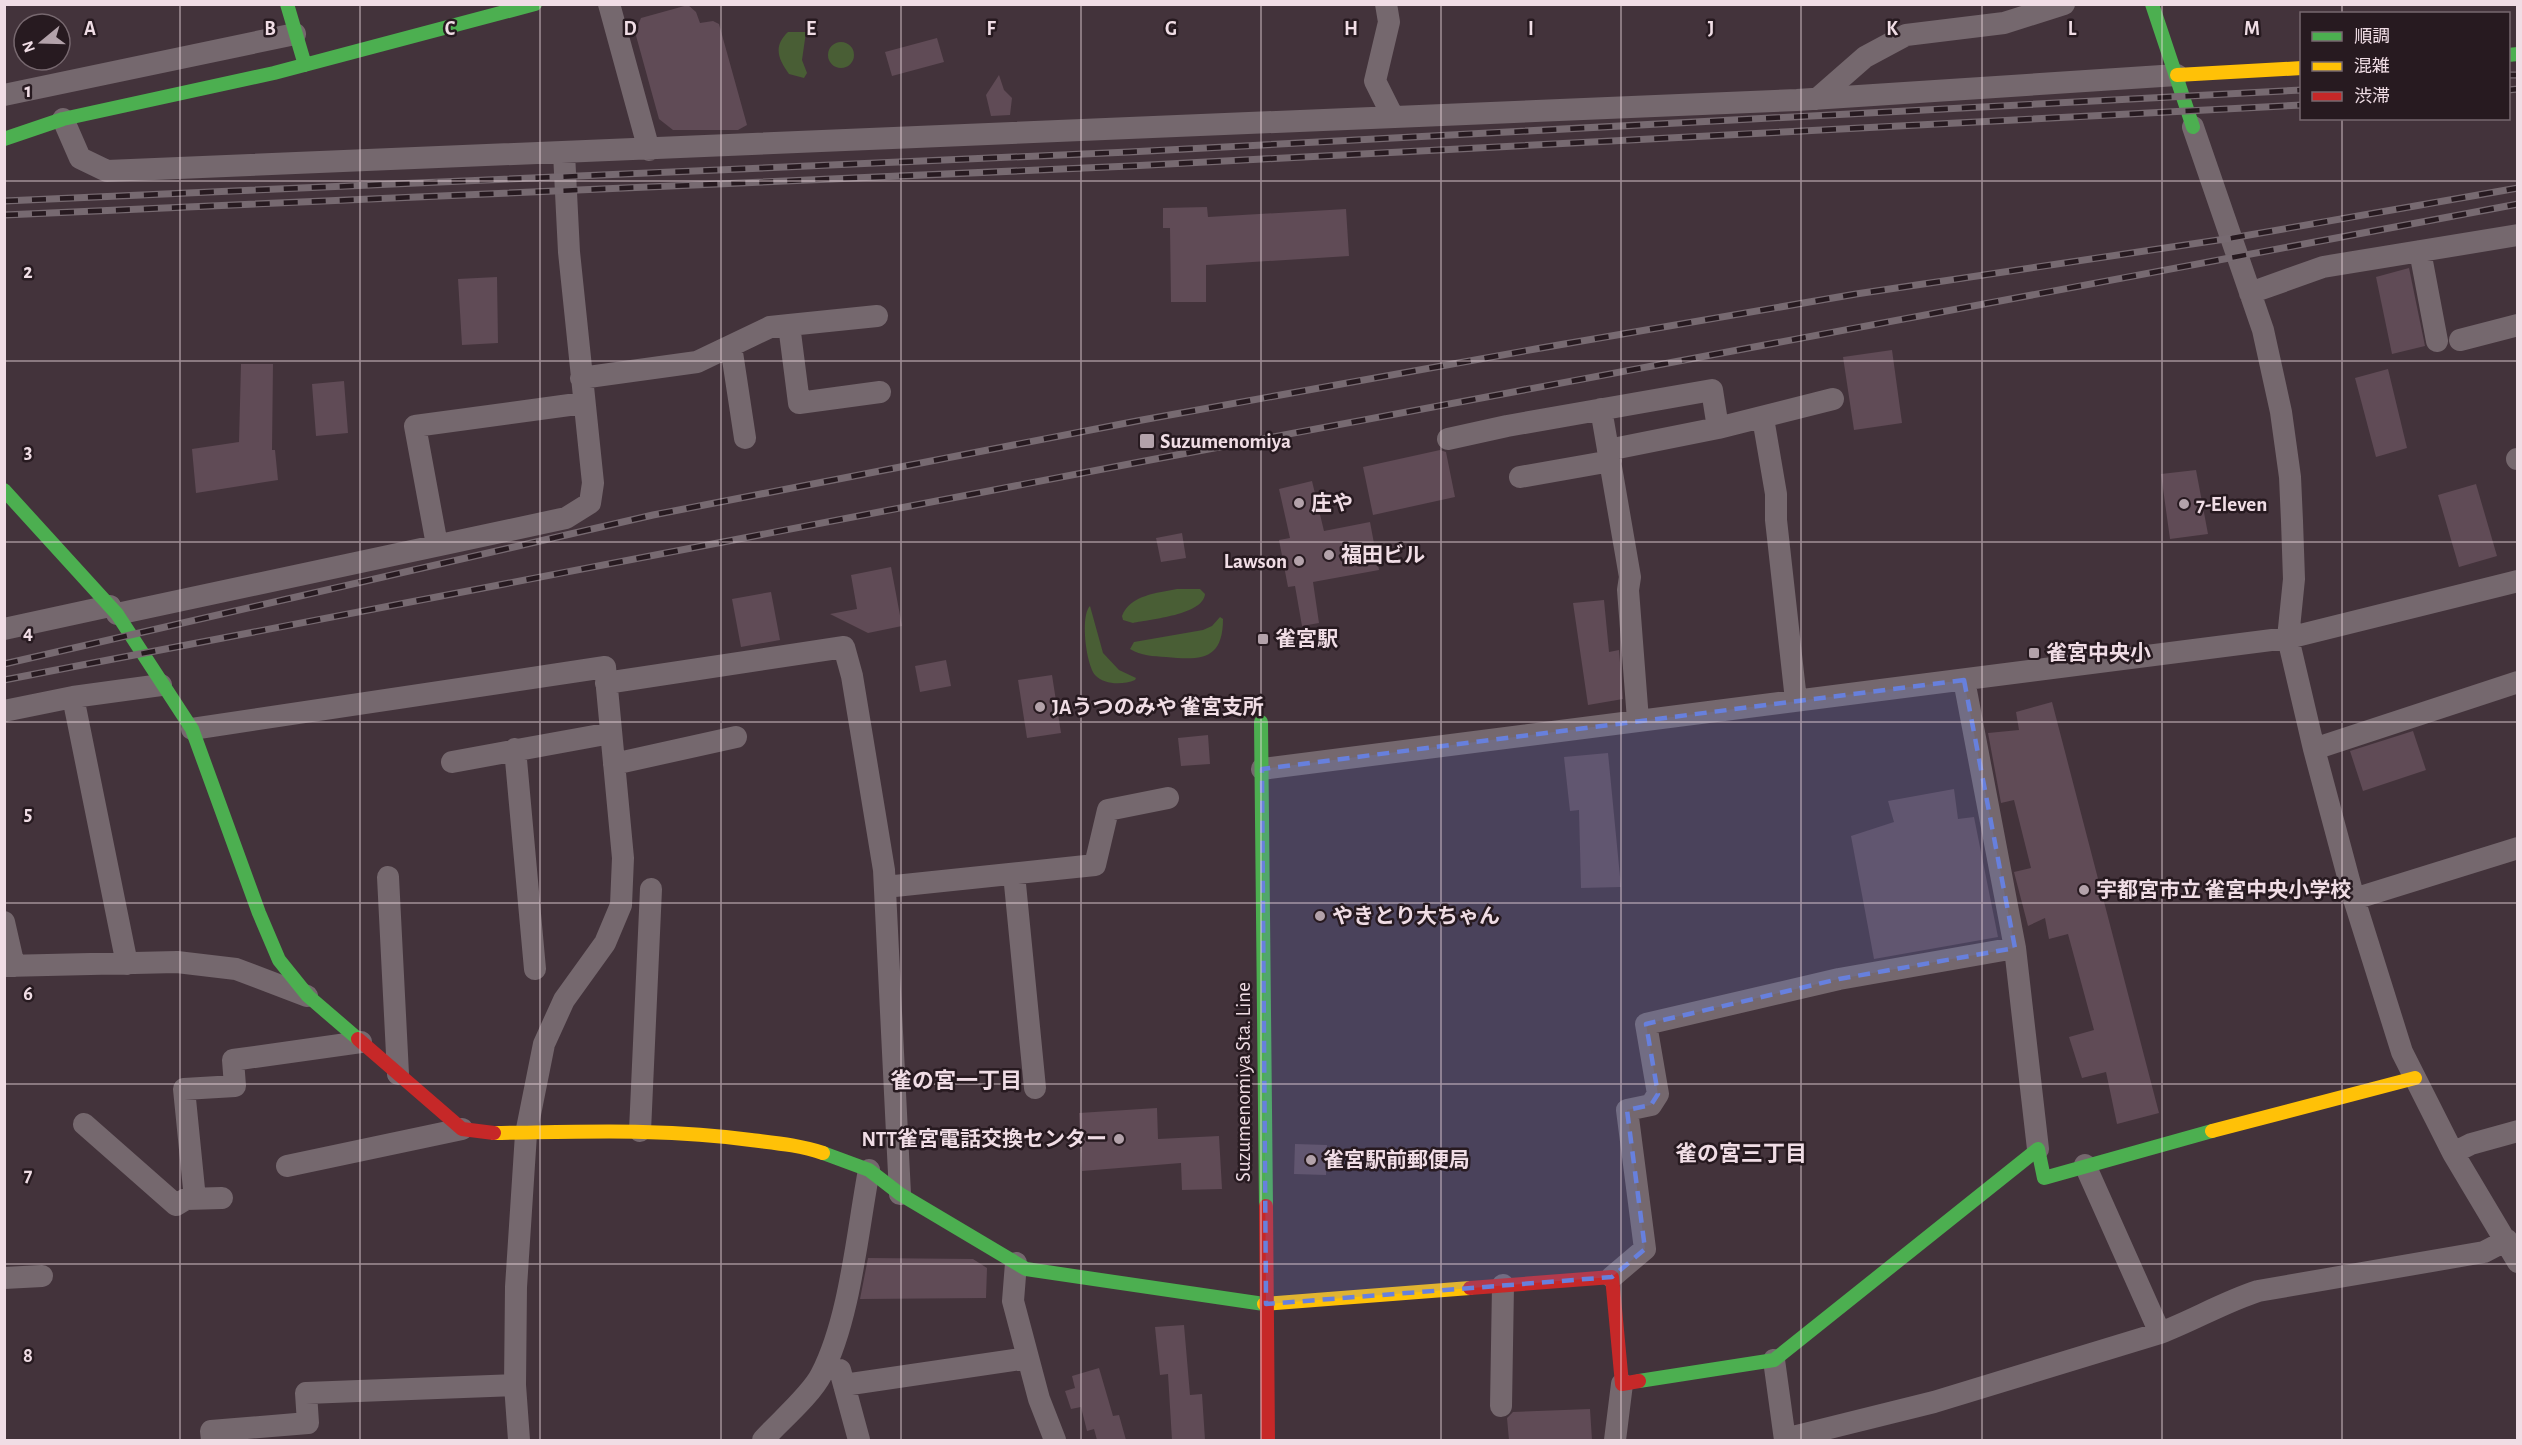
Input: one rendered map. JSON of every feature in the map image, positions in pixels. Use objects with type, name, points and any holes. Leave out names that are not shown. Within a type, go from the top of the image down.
[{"type":"street","points":[[287,4],[305,65]]},
{"type":"street","points":[[4,139],[63,119],[305,65],[535,4]]},
{"type":"street","points":[[609,4],[649,150]]},
{"type":"street","points":[[1386,4],[1389,22],[1376,81],[1393,117]]},
{"type":"street","points":[[1817,99],[1865,57],[1906,35],[2004,23],[2064,4]]},
{"type":"street","points":[[2152,4],[2263,330],[2281,412],[2290,477],[2294,579],[2288,638],[2314,749],[2354,899],[2390,1018],[2415,1078],[2453,1153],[2517,1262]]},
{"type":"street","points":[[4,95],[296,34]]},
{"type":"street","points":[[63,119],[80,158],[108,171],[1817,99],[2300,68]]},
{"type":"street","points":[[4,629],[114,610],[566,518],[590,503],[593,483],[569,252],[564,153]]},
{"type":"street","points":[[2250,293],[2323,267],[2517,235]]},
{"type":"street","points":[[2420,251],[2437,341]]},
{"type":"street","points":[[581,378],[697,362],[770,327],[877,316]]},
{"type":"street","points":[[789,325],[799,403],[880,392]]},
{"type":"street","points":[[2460,339],[2517,325]]},
{"type":"street","points":[[731,346],[745,438]]},
{"type":"street","points":[[1448,440],[1601,409],[1712,390],[1718,428]]},
{"type":"street","points":[[1520,477],[1833,399]]},
{"type":"street","points":[[437,545],[415,426],[584,404]]},
{"type":"street","points":[[1601,409],[1630,577],[1628,590],[1638,720]]},
{"type":"street","points":[[1763,418],[1776,494],[1776,520],[1796,700]]},
{"type":"street","points":[[4,490],[114,610],[160,685],[192,729],[259,913],[279,960],[308,996],[462,1129]]},
{"type":"street","points":[[1262,769],[2288,638],[2517,581]]},
{"type":"street","points":[[606,683],[844,647],[857,710],[885,887],[900,1194]]},
{"type":"street","points":[[192,729],[605,667],[623,858],[621,904],[604,943],[564,1000],[544,1044],[526,1134],[516,1287],[515,1385],[519,1440]]},
{"type":"street","points":[[1964,680],[2015,948],[2038,1149],[2044,1178],[2085,1164],[2415,1078]]},
{"type":"street","points":[[2314,749],[2517,682]]},
{"type":"street","points":[[4,711],[73,697],[160,685]]},
{"type":"street","points":[[73,697],[127,964]]},
{"type":"street","name":"Suzumenomiya Sta. Line","points":[[1261,722],[1268,1440]]},
{"type":"street","points":[[452,762],[514,748],[611,733]]},
{"type":"street","points":[[614,764],[736,737]]},
{"type":"street","points":[[514,748],[535,969]]},
{"type":"street","points":[[885,887],[1095,865],[1108,810],[1168,798]]},
{"type":"street","points":[[2354,899],[2517,848]]},
{"type":"street","points":[[1014,874],[1035,1088]]},
{"type":"street","points":[[388,877],[398,1074]]},
{"type":"street","points":[[640,1131],[651,889]]},
{"type":"street","points":[[4,922],[9,966],[177,962],[236,969],[308,996]]},
{"type":"street","points":[[287,1166],[462,1129],[526,1134],[640,1131],[709,1134],[806,1147],[869,1170],[900,1194],[1026,1269],[1266,1304],[1612,1277],[1645,1249],[1627,1110],[1651,1105],[1658,1094],[1646,1024],[1839,979],[2015,948]]},
{"type":"street","points":[[195,1199],[184,1089],[235,1086],[233,1060],[361,1042]]},
{"type":"street","points":[[84,1124],[176,1205],[186,1199],[222,1198]]},
{"type":"street","points":[[2453,1153],[2471,1144],[2517,1131]]},
{"type":"street","points":[[1622,1384],[1774,1360],[2038,1149]]},
{"type":"street","points":[[2085,1164],[2160,1333]]},
{"type":"street","points":[[763,1440],[820,1378],[834,1346],[869,1170]]},
{"type":"street","points":[[1774,1360],[1785,1440],[1934,1402],[2160,1333],[2197,1319],[2228,1300],[2258,1291],[2484,1252],[2506,1240]]},
{"type":"street","points":[[1016,1263],[1013,1301],[1039,1399],[1055,1440]]},
{"type":"street","points":[[4,1278],[42,1276]]},
{"type":"street","points":[[1612,1277],[1622,1384],[1615,1440]]},
{"type":"street","points":[[1501,1406],[1503,1285]]},
{"type":"street","points":[[834,1346],[859,1440]]},
{"type":"street","points":[[844,1385],[1028,1358]]},
{"type":"street","points":[[212,1440],[211,1431],[309,1423],[306,1393],[515,1385]]},
{"type":"highlighted area","points":[[1964,680],[2015,948],[1839,979],[1646,1024],[1658,1094],[1651,1105],[1627,1110],[1645,1249],[1612,1277],[1266,1304],[1262,769]]},
{"type":"green space","points":[[788,32],[806,32],[802,60],[807,73],[804,78],[789,74],[780,58],[780,42]]},
{"type":"green space","points":[[841,42],[850,46],[854,55],[850,64],[841,68],[832,64],[828,55],[832,46]]},
{"type":"green space","points":[[1177,589],[1200,589],[1205,594],[1202,601],[1195,607],[1175,615],[1133,623],[1123,620],[1122,616],[1131,603],[1145,596]]},
{"type":"green space","points":[[1090,606],[1103,653],[1119,670],[1136,678],[1135,680],[1114,683],[1103,681],[1095,675],[1089,661],[1085,640],[1085,619]]},
{"type":"green space","points":[[1220,617],[1223,619],[1219,643],[1207,655],[1189,658],[1156,656],[1130,649],[1134,642],[1203,630],[1212,626]]},
{"type":"building","points":[[688,5],[696,12],[700,23],[713,21],[719,24],[747,125],[738,130],[673,130],[659,119],[635,32],[641,18]]},
{"type":"building","points":[[937,38],[944,62],[892,76],[885,52]]},
{"type":"building","points":[[999,75],[1004,90],[1012,98],[1010,115],[991,116],[986,95]]},
{"type":"building","points":[[1207,207],[1208,217],[1346,209],[1349,256],[1206,265],[1206,302],[1171,302],[1170,228],[1163,228],[1163,208]]},
{"type":"building","points":[[2409,268],[2425,346],[2392,354],[2376,277]]},
{"type":"building","points":[[497,277],[498,343],[462,345],[458,279]]},
{"type":"building","points":[[1892,350],[1902,423],[1854,430],[1843,357]]},
{"type":"building","points":[[241,364],[273,364],[272,450],[275,450],[278,480],[196,493],[192,449],[239,442]]},
{"type":"building","points":[[2388,369],[2407,448],[2376,457],[2355,378]]},
{"type":"building","points":[[344,381],[348,433],[316,436],[312,384]]},
{"type":"building","points":[[1440,450],[1446,452],[1455,497],[1373,515],[1363,467]]},
{"type":"building","name":"7-Eleven","points":[[2196,470],[2208,534],[2170,539],[2161,474]]},
{"type":"building","name":"福田ビル","points":[[1312,481],[1324,531],[1370,522],[1379,570],[1313,582],[1319,623],[1302,626],[1295,586],[1288,587],[1279,540],[1290,538],[1279,489]]},
{"type":"building","points":[[2476,484],[2497,556],[2459,567],[2438,495]]},
{"type":"building","points":[[1182,533],[1186,558],[1161,562],[1156,538]]},
{"type":"building","points":[[891,567],[902,626],[868,633],[830,614],[857,609],[851,575]]},
{"type":"building","points":[[771,592],[780,640],[741,647],[732,599]]},
{"type":"building","points":[[1604,600],[1609,652],[1619,650],[1623,699],[1588,705],[1573,603]]},
{"type":"building","points":[[946,660],[951,686],[920,692],[915,666]]},
{"type":"building","name":"JAうつのみや 雀宮支所","points":[[1052,675],[1061,733],[1027,738],[1018,680]]},
{"type":"building","points":[[2052,702],[2159,1113],[2117,1124],[2106,1072],[2082,1078],[2069,1037],[2094,1030],[2068,934],[2049,939],[2045,918],[2028,926],[2014,872],[2031,868],[2014,800],[2001,803],[1988,733],[2019,730],[2016,712]]},
{"type":"building","points":[[2413,731],[2426,770],[2363,791],[2350,751]]},
{"type":"building","points":[[1208,735],[1210,764],[1181,766],[1178,738]]},
{"type":"building","points":[[1608,753],[1621,887],[1581,888],[1579,810],[1570,811],[1564,757]]},
{"type":"building","points":[[1954,789],[1958,819],[1974,817],[1998,937],[1874,959],[1851,836],[1894,822],[1888,801]]},
{"type":"building","name":"NTT雀宮電話交換センター","points":[[1157,1108],[1158,1139],[1219,1136],[1222,1189],[1182,1190],[1181,1163],[1082,1171],[1079,1113]]},
{"type":"building","name":"雀宮駅前郵便局","points":[[1295,1144],[1327,1145],[1326,1175],[1294,1174]]},
{"type":"building","points":[[868,1258],[973,1259],[987,1268],[986,1298],[860,1299]]},
{"type":"building","points":[[1184,1325],[1190,1395],[1202,1394],[1205,1440],[1172,1440],[1168,1374],[1160,1375],[1155,1327]]},
{"type":"building","points":[[1099,1368],[1113,1416],[1119,1415],[1126,1440],[1097,1440],[1094,1429],[1087,1431],[1081,1407],[1071,1409],[1065,1391],[1075,1388],[1072,1376]]},
{"type":"building","points":[[1590,1409],[1592,1440],[1509,1440],[1507,1418],[1513,1412]]},
{"type":"railway","points":[[2510,75],[2518,75]]},
{"type":"railway","points":[[2510,90],[2518,89]]},
{"type":"railway","points":[[4,201],[1129,152],[2300,90]]},
{"type":"railway","points":[[4,215],[1130,166],[2300,105]]},
{"type":"railway","points":[[4,664],[653,515],[1142,420],[1856,294],[2232,238],[2518,188]]},
{"type":"railway","points":[[4,680],[1150,460],[2518,204]]},
{"type":"traffic: fast","points":[[287,4],[305,65]]},
{"type":"traffic: fast","points":[[4,139],[63,119],[274,73],[535,4]]},
{"type":"traffic: fast","points":[[2152,4],[2193,127]]},
{"type":"traffic: fast","points":[[2510,55],[2518,54]]},
{"type":"traffic: fast","points":[[4,490],[117,614],[192,729],[259,913],[279,960],[308,996],[358,1039]]},
{"type":"traffic: fast","points":[[1261,722],[1266,1206]]},
{"type":"traffic: fast","points":[[1639,1381],[1774,1360],[2038,1149],[2044,1178],[2212,1131]]},
{"type":"traffic: fast","points":[[823,1153],[869,1170],[900,1194],[1026,1269],[1264,1304]]},
{"type":"traffic: slow","points":[[2177,75],[2300,68]]},
{"type":"traffic: slow","points":[[2212,1131],[2415,1078]]},
{"type":"traffic: slow","points":[[494,1133],[687,1134],[778,1143],[823,1153]]},
{"type":"traffic: slow","points":[[1264,1304],[1470,1288]]},
{"type":"traffic: jam","points":[[358,1039],[462,1129],[494,1133]]},
{"type":"traffic: jam","points":[[1266,1206],[1268,1440]]},
{"type":"traffic: jam","points":[[1470,1288],[1612,1277],[1622,1384],[1639,1381]]},
{"type":"place","name":"Suzumenomiya","points":[[1147,441]]},
{"type":"place","name":"庄や","points":[[1299,503]]},
{"type":"place","name":"7-Eleven","points":[[2184,504]]},
{"type":"place","name":"福田ビル","points":[[1329,555]]},
{"type":"place","name":"Lawson","points":[[1299,561]]},
{"type":"place","name":"雀宮駅","points":[[1263,639]]},
{"type":"place","name":"雀宮中央小","points":[[2034,653]]},
{"type":"place","name":"JAうつのみや 雀宮支所","points":[[1040,707]]},
{"type":"place","name":"宇都宮市立 雀宮中央小学校","points":[[2084,890]]},
{"type":"place","name":"やきとり大ちゃん","points":[[1320,916]]},
{"type":"place","name":"NTT雀宮電話交換センター","points":[[1119,1139]]},
{"type":"place","name":"雀宮駅前郵便局","points":[[1311,1160]]},
{"type":"district","name":"雀の宮一丁目","points":[[956,1080]]},
{"type":"district","name":"雀の宮三丁目","points":[[1741,1153]]}]
